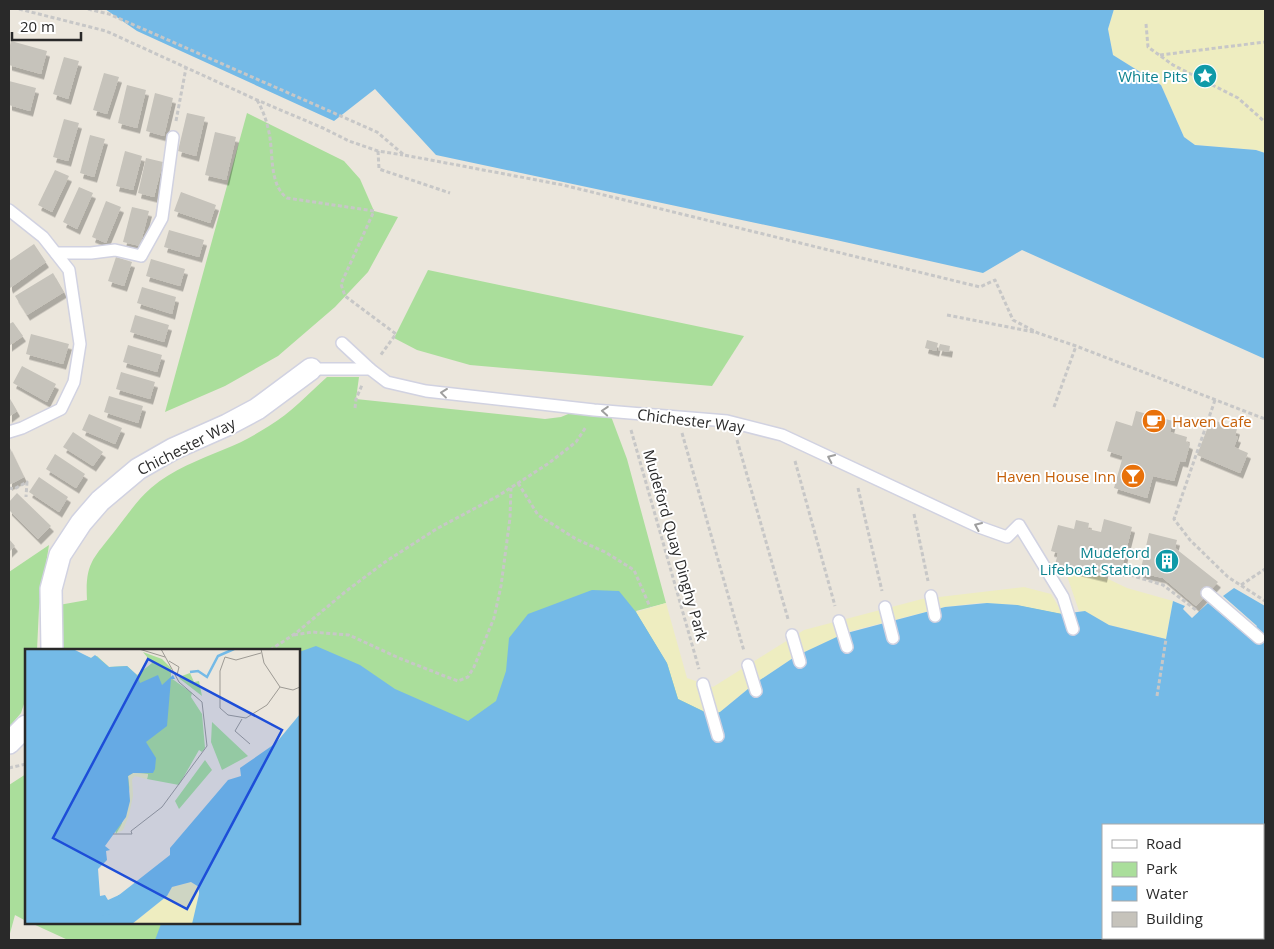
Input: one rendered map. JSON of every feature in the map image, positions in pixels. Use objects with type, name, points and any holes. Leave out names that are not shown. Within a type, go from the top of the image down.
[{"type":"street","name":"Chichester Way","points":[[52,649],[51,589],[60,555],[81,524],[100,501],[138,469],[173,449],[227,425],[257,409],[311,369]]},
{"type":"street","points":[[9,743],[25,727]]},
{"type":"lane","points":[[56,254],[115,250],[142,256],[162,218],[173,137]]},
{"type":"lane","points":[[9,432],[22,428],[61,409],[80,368],[80,344],[73,272],[43,237],[11,215]]},
{"type":"lane","name":"Chichester Way","points":[[342,343],[387,382],[426,391],[732,423],[782,435],[979,527],[1007,538],[1019,525],[1063,598],[1074,628]]},
{"type":"lane","name":"Chichester Way","points":[[311,369],[370,369]]},
{"type":"lane","points":[[1207,593],[1259,638]]},
{"type":"lane","points":[[932,596],[935,616]]},
{"type":"lane","points":[[886,607],[893,638]]},
{"type":"lane","points":[[839,621],[847,647]]},
{"type":"lane","points":[[792,635],[800,662]]},
{"type":"lane","points":[[748,665],[756,691]]},
{"type":"lane","points":[[703,684],[718,736]]},
{"type":"path","points":[[20,9],[106,31],[349,141],[378,151],[563,185],[980,286],[995,280],[1013,320],[1038,333]]},
{"type":"path","points":[[88,9],[109,14],[377,132],[404,155]]},
{"type":"path","points":[[1146,24],[1148,47],[1173,65],[1238,98],[1265,122]]},
{"type":"path","points":[[1160,56],[1265,42]]},
{"type":"path","points":[[173,137],[186,68]]},
{"type":"path","points":[[257,100],[267,123],[274,178],[282,194],[287,198],[374,211],[341,284],[345,296]]},
{"type":"path","points":[[378,151],[379,168],[450,192]]},
{"type":"path","points":[[946,315],[1038,333],[1265,419]]},
{"type":"path","points":[[1054,407],[1076,346]]},
{"type":"path","points":[[1215,400],[1174,519],[1190,540],[1228,577],[1265,601]]},
{"type":"path","points":[[272,649],[386,562],[438,528],[511,488],[548,463],[576,442],[594,415],[594,410]]},
{"type":"path","name":"Mudeford Quay Dinghy Park","points":[[626,413],[703,684]]},
{"type":"path","points":[[678,418],[748,665]]},
{"type":"path","points":[[732,423],[792,635]]},
{"type":"path","points":[[789,438],[839,621]]},
{"type":"path","points":[[853,468],[886,607]]},
{"type":"path","points":[[9,488],[14,489],[27,482],[26,497]]},
{"type":"path","points":[[518,483],[538,515],[576,539],[605,552],[634,570],[650,608]]},
{"type":"path","points":[[291,636],[312,632],[349,635],[447,677],[458,680],[468,677],[494,618],[501,586],[510,518],[511,488]]},
{"type":"path","points":[[909,494],[932,596]]},
{"type":"path","points":[[1241,585],[1265,569]]},
{"type":"path","points":[[1130,575],[1163,585],[1196,610]]},
{"type":"path","points":[[1157,696],[1166,639]]},
{"type":"path","points":[[9,768],[25,764]]},
{"type":"green space","points":[[247,113],[344,161],[360,179],[374,211],[398,217],[368,272],[335,307],[278,356],[225,386],[165,412]]},
{"type":"green space","points":[[428,270],[744,336],[712,386],[470,365],[417,350],[394,338]]},
{"type":"green space","points":[[327,377],[359,377],[356,399],[545,419],[561,417],[578,410],[609,411],[627,459],[666,603],[636,611],[667,663],[711,715],[1017,605],[1063,614],[787,940],[68,940],[33,924],[300,924],[300,649],[57,649],[59,605],[87,600],[87,578],[92,562],[141,498],[159,481],[177,470],[253,436],[292,409]]},
{"type":"green space","points":[[49,545],[39,608],[37,649],[25,649],[25,701],[21,713],[10,726],[9,724],[9,572]]},
{"type":"green space","points":[[25,775],[25,920],[15,915],[9,937],[9,785]]},
{"type":"sand","name":"White Pits","points":[[1114,9],[1265,9],[1265,153],[1256,150],[1195,145],[1184,137],[1161,85],[1113,55],[1108,29]]},
{"type":"sand","points":[[1064,567],[1104,577],[1127,588],[1173,601],[1166,639],[1109,625],[1085,612],[1079,611]]},
{"type":"sand","points":[[1024,587],[1051,594],[1063,614],[1017,605],[979,603],[945,607],[851,631],[796,656],[754,684],[720,712],[711,715],[678,699],[667,663],[636,612],[666,603],[687,678],[713,687],[804,630],[922,599]]},
{"type":"water","points":[[105,9],[1114,9],[1108,29],[1113,55],[1161,85],[1184,137],[1195,145],[1256,150],[1265,153],[1265,359],[1022,250],[983,273],[436,155],[375,89],[334,121],[137,31]]},
{"type":"water","points":[[1234,588],[1265,606],[1265,940],[155,940],[161,924],[300,924],[300,652],[316,646],[360,665],[395,689],[468,721],[496,701],[506,671],[509,638],[528,614],[592,590],[619,591],[636,612],[667,663],[678,699],[711,715],[720,712],[754,684],[796,656],[843,634],[945,607],[987,603],[1017,605],[1062,614],[1085,611],[1109,625],[1166,639],[1173,601],[1185,606],[1183,609],[1192,618],[1208,603],[1248,637],[1257,626],[1223,596]]},
{"type":"building","points":[[11,41],[47,51],[41,74],[9,65]]},
{"type":"building","points":[[64,57],[79,61],[68,99],[53,94]]},
{"type":"building","points":[[104,73],[119,77],[107,114],[93,110]]},
{"type":"building","points":[[9,81],[36,88],[30,111],[9,105]]},
{"type":"building","points":[[127,85],[146,90],[137,128],[118,123]]},
{"type":"building","points":[[155,93],[173,98],[164,136],[146,131]]},
{"type":"building","points":[[187,113],[205,117],[196,156],[178,151]]},
{"type":"building","points":[[64,119],[79,123],[68,161],[53,157]]},
{"type":"building","points":[[215,132],[236,137],[226,180],[205,175]]},
{"type":"building","points":[[90,135],[105,139],[94,177],[80,173]]},
{"type":"building","points":[[125,151],[142,156],[133,190],[116,186]]},
{"type":"building","points":[[146,158],[163,162],[154,197],[138,193]]},
{"type":"building","points":[[55,170],[69,176],[52,212],[38,205]]},
{"type":"building","points":[[79,187],[93,193],[77,229],[63,222]]},
{"type":"building","points":[[181,192],[216,205],[210,223],[174,211]]},
{"type":"building","points":[[106,201],[121,207],[106,243],[92,237]]},
{"type":"building","points":[[132,207],[149,211],[140,246],[123,242]]},
{"type":"building","points":[[169,230],[204,240],[199,257],[164,247]]},
{"type":"building","points":[[34,244],[46,262],[10,288],[9,261]]},
{"type":"building","points":[[116,257],[132,262],[124,286],[108,281]]},
{"type":"building","points":[[151,259],[185,269],[180,286],[146,276]]},
{"type":"building","points":[[53,273],[64,292],[27,315],[15,296]]},
{"type":"building","points":[[142,287],[176,297],[172,314],[137,303]]},
{"type":"building","points":[[135,315],[169,325],[164,342],[130,332]]},
{"type":"building","points":[[13,322],[23,336],[9,346],[9,324]]},
{"type":"building","points":[[31,334],[69,344],[63,364],[26,354]]},
{"type":"building","points":[[927,340],[938,343],[936,351],[925,348]]},
{"type":"building","points":[[940,344],[950,346],[949,352],[938,350]]},
{"type":"building","points":[[128,345],[162,355],[157,372],[123,362]]},
{"type":"building","points":[[22,366],[56,384],[47,402],[13,383]]},
{"type":"building","points":[[121,372],[155,382],[150,399],[116,389]]},
{"type":"building","points":[[109,396],[143,406],[138,423],[104,412]]},
{"type":"building","points":[[9,397],[17,411],[9,417]]},
{"type":"building","points":[[1136,411],[1173,421],[1170,432],[1187,437],[1186,442],[1190,444],[1185,462],[1180,461],[1174,481],[1153,476],[1147,498],[1114,488],[1123,456],[1107,451],[1116,421],[1132,426]]},
{"type":"building","points":[[89,414],[122,428],[115,444],[82,430]]},
{"type":"building","points":[[1211,419],[1237,429],[1235,436],[1238,437],[1234,447],[1248,453],[1240,473],[1197,455]]},
{"type":"building","points":[[73,432],[103,452],[93,466],[63,447]]},
{"type":"building","points":[[9,446],[24,477],[9,485]]},
{"type":"building","points":[[55,454],[85,474],[76,488],[46,469]]},
{"type":"building","points":[[39,477],[68,497],[59,512],[29,492]]},
{"type":"building","points":[[17,493],[51,526],[38,539],[9,510],[9,502]]},
{"type":"building","points":[[1104,519],[1132,527],[1121,571],[1106,567],[1104,577],[1055,565],[1058,553],[1051,551],[1058,525],[1074,529],[1076,520],[1089,523],[1088,529],[1101,532]]},
{"type":"building","name":"Mudeford Lifeboat Station","points":[[1149,533],[1177,540],[1175,548],[1218,582],[1196,606],[1163,578],[1140,573]]},
{"type":"building","points":[[9,539],[15,546],[9,552]]},
{"type":"place","name":"White Pits","points":[[1205,76]]},
{"type":"place","name":"Haven Cafe","points":[[1154,421]]},
{"type":"place","name":"Haven House Inn","points":[[1133,476]]},
{"type":"place","name":"Mudeford Lifeboat Station","points":[[1167,561]]}]
